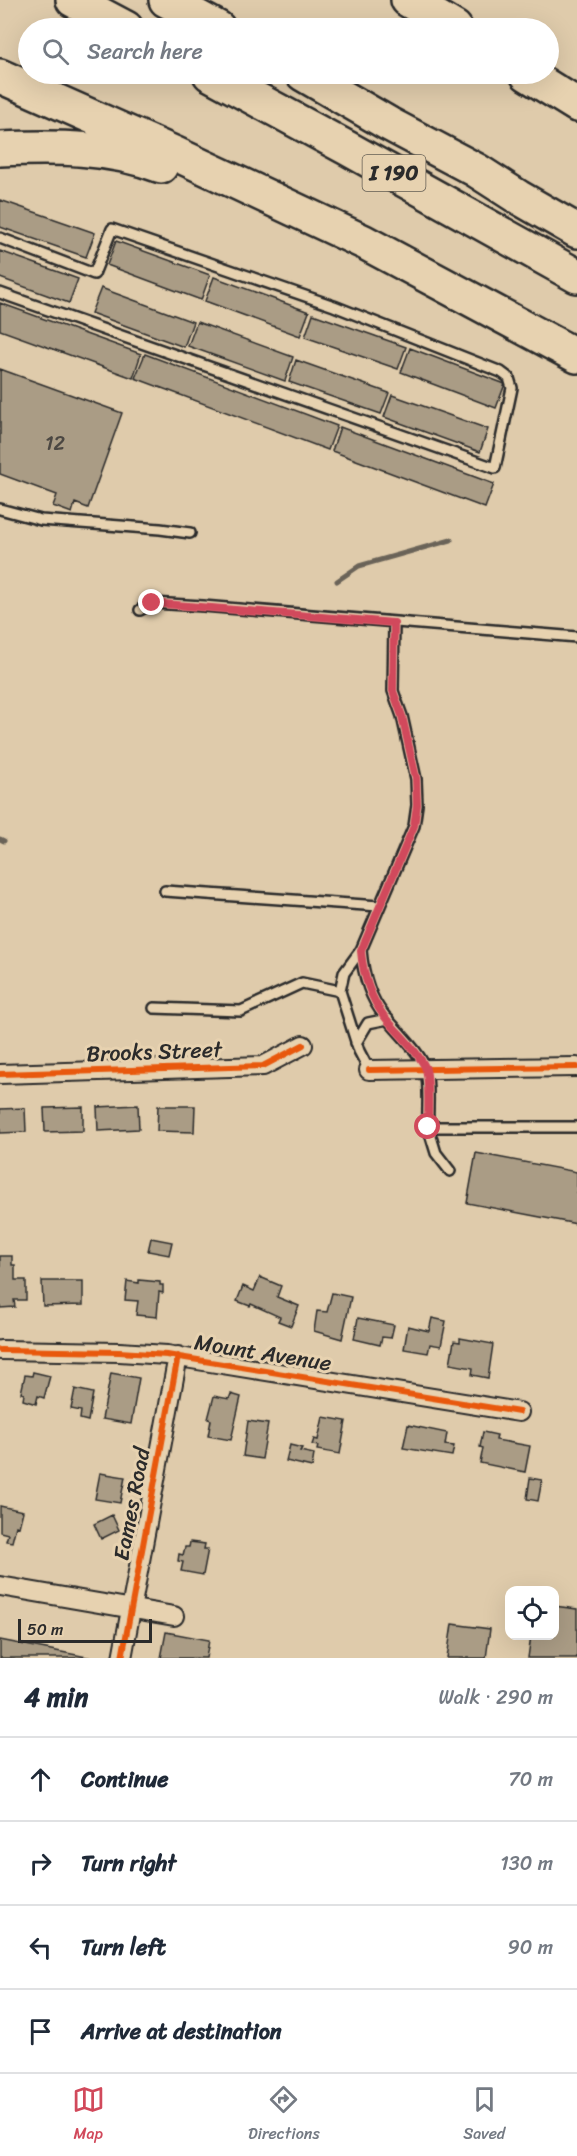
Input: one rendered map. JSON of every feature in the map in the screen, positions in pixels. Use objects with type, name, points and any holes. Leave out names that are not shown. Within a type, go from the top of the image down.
[{"type":"highway","points":[[73,0],[107,18]]},
{"type":"highway","points":[[166,0],[199,18]]},
{"type":"highway","points":[[408,0],[438,18]]},
{"type":"highway","points":[[0,76],[275,199],[364,242],[570,351]]},
{"type":"highway","name":"I 190","points":[[228,84],[577,276]]},
{"type":"highway","name":"I 190","points":[[320,84],[476,170],[577,231]]},
{"type":"highway","points":[[543,84],[577,105]]},
{"type":"highway","points":[[0,149],[84,149],[125,154],[226,193],[275,199]]},
{"type":"street","name":"Brooks Street","points":[[0,1074],[263,1066],[303,1045]]},
{"type":"street","points":[[369,1070],[577,1067]]},
{"type":"street","name":"Mount Avenue","points":[[0,1350],[119,1352],[178,1356],[519,1412]]},
{"type":"street","name":"Eames Road","points":[[122,1658],[178,1356]]},
{"type":"street","points":[[0,1586],[174,1616]]},
{"type":"lane","points":[[0,238],[94,274],[112,229],[334,306],[501,372],[509,378],[512,388],[495,468],[0,293]]},
{"type":"lane","points":[[0,509],[41,520],[190,533]]},
{"type":"lane","points":[[140,610],[152,603],[577,637]]},
{"type":"lane","points":[[369,1070],[356,1042],[340,991],[344,973],[361,951],[414,826],[417,805],[416,778],[402,716],[393,691],[394,623]]},
{"type":"lane","points":[[165,891],[379,906]]},
{"type":"lane","points":[[361,951],[363,968],[371,994],[388,1020],[413,1048],[426,1069],[428,1127],[436,1154],[450,1171]]},
{"type":"lane","points":[[154,1008],[241,1011],[302,984],[340,991]]},
{"type":"lane","points":[[356,1042],[368,1023],[388,1020]]},
{"type":"lane","points":[[428,1127],[577,1127]]},
{"type":"building","points":[[0,200],[95,233],[86,257],[0,227]]},
{"type":"building","points":[[116,241],[210,275],[201,300],[107,265]]},
{"type":"building","points":[[0,251],[78,279],[69,303],[0,278]]},
{"type":"building","points":[[214,277],[309,312],[300,336],[205,301]]},
{"type":"building","points":[[101,288],[193,322],[184,347],[91,313]]},
{"type":"building","points":[[0,303],[141,354],[133,378],[0,330]]},
{"type":"building","points":[[313,314],[406,347],[398,369],[305,337]]},
{"type":"building","points":[[197,322],[293,357],[285,381],[188,346]]},
{"type":"building","points":[[410,348],[505,384],[496,408],[401,372]]},
{"type":"building","points":[[145,354],[337,426],[328,450],[135,378]]},
{"type":"building","points":[[296,360],[389,393],[381,414],[289,382]]},
{"type":"building","points":[[0,369],[122,413],[88,508],[75,503],[72,513],[53,506],[57,495],[0,474]]},
{"type":"building","points":[[392,395],[488,429],[480,452],[384,417]]},
{"type":"building","points":[[340,427],[494,484],[485,508],[332,451]]},
{"type":"building","points":[[138,1105],[139,1129],[98,1131],[97,1107]]},
{"type":"building","points":[[158,1106],[195,1106],[194,1132],[157,1131]]},
{"type":"building","points":[[83,1107],[83,1131],[45,1132],[44,1108]]},
{"type":"building","points":[[25,1108],[26,1132],[0,1133],[0,1109]]},
{"type":"building","points":[[476,1153],[577,1172],[577,1224],[467,1203]]},
{"type":"building","points":[[151,1238],[172,1242],[169,1255],[148,1251]]},
{"type":"building","points":[[0,1256],[12,1256],[12,1265],[15,1265],[15,1280],[26,1280],[26,1300],[14,1300],[15,1307],[0,1308]]},
{"type":"building","points":[[260,1277],[281,1286],[277,1297],[299,1306],[291,1326],[278,1321],[280,1317],[251,1304],[250,1306],[237,1301],[243,1286],[254,1291]]},
{"type":"building","points":[[139,1280],[160,1282],[160,1285],[163,1285],[163,1293],[159,1292],[157,1317],[136,1315],[138,1301],[125,1300],[127,1281],[139,1283]]},
{"type":"building","points":[[42,1281],[83,1281],[83,1305],[43,1306]]},
{"type":"building","points":[[332,1293],[351,1297],[342,1339],[314,1331],[317,1311],[327,1312]]},
{"type":"building","points":[[358,1318],[394,1325],[391,1338],[382,1337],[380,1345],[354,1339]]},
{"type":"building","points":[[432,1318],[446,1321],[441,1346],[430,1344],[428,1353],[404,1349],[408,1326],[429,1331]]},
{"type":"building","points":[[460,1338],[493,1344],[488,1378],[472,1375],[473,1368],[450,1364],[454,1341],[460,1342]]},
{"type":"building","points":[[33,1372],[50,1376],[44,1398],[38,1396],[36,1404],[23,1400],[24,1394],[21,1393],[25,1375],[32,1376]]},
{"type":"building","points":[[111,1373],[139,1378],[131,1424],[102,1419]]},
{"type":"building","points":[[75,1389],[93,1393],[88,1421],[80,1419],[81,1411],[71,1409]]},
{"type":"building","points":[[231,1394],[241,1397],[231,1440],[208,1436],[211,1420],[208,1419],[214,1396],[229,1399]]},
{"type":"building","points":[[323,1417],[346,1421],[340,1454],[317,1450],[318,1446],[312,1445],[314,1439],[318,1440]]},
{"type":"building","points":[[248,1421],[268,1424],[262,1459],[243,1456]]},
{"type":"building","points":[[408,1425],[447,1433],[445,1445],[454,1446],[452,1456],[403,1448]]},
{"type":"building","points":[[483,1432],[497,1435],[496,1440],[530,1446],[525,1472],[480,1463]]},
{"type":"building","points":[[290,1445],[302,1448],[300,1451],[314,1454],[312,1467],[286,1461]]},
{"type":"building","points":[[100,1473],[125,1477],[120,1503],[95,1499]]},
{"type":"building","points":[[530,1478],[542,1480],[538,1501],[527,1499]]},
{"type":"building","points":[[0,1506],[23,1511],[12,1542],[6,1541],[8,1534],[0,1532]]},
{"type":"building","points":[[112,1515],[119,1530],[101,1539],[94,1524]]},
{"type":"building","points":[[190,1542],[205,1544],[204,1549],[208,1549],[203,1575],[181,1571],[183,1562],[178,1561],[179,1554],[183,1555],[185,1547],[189,1547]]},
{"type":"building","points":[[559,1607],[577,1609],[577,1658],[528,1658],[530,1640],[559,1640]]},
{"type":"building","points":[[452,1624],[490,1629],[486,1658],[447,1658]]},
{"type":"building","points":[[166,1632],[209,1640],[206,1658],[161,1658]]},
{"type":"building","points":[[0,1640],[92,1658],[0,1658]]},
{"type":"waterway","points":[[337,581],[359,566],[451,540]]},
{"type":"waterway","points":[[0,839],[4,841]]},
{"type":"cycle path","points":[[0,1074],[263,1066],[303,1045]]},
{"type":"cycle path","points":[[369,1070],[577,1067]]},
{"type":"cycle path","points":[[0,1350],[167,1355],[519,1412]]},
{"type":"cycle path","points":[[122,1658],[178,1356]]},
{"type":"route","points":[[152,603],[394,623],[393,691],[402,716],[416,778],[417,805],[414,826],[361,951],[363,968],[371,994],[383,1014],[413,1048],[426,1069],[428,1127]]}]
